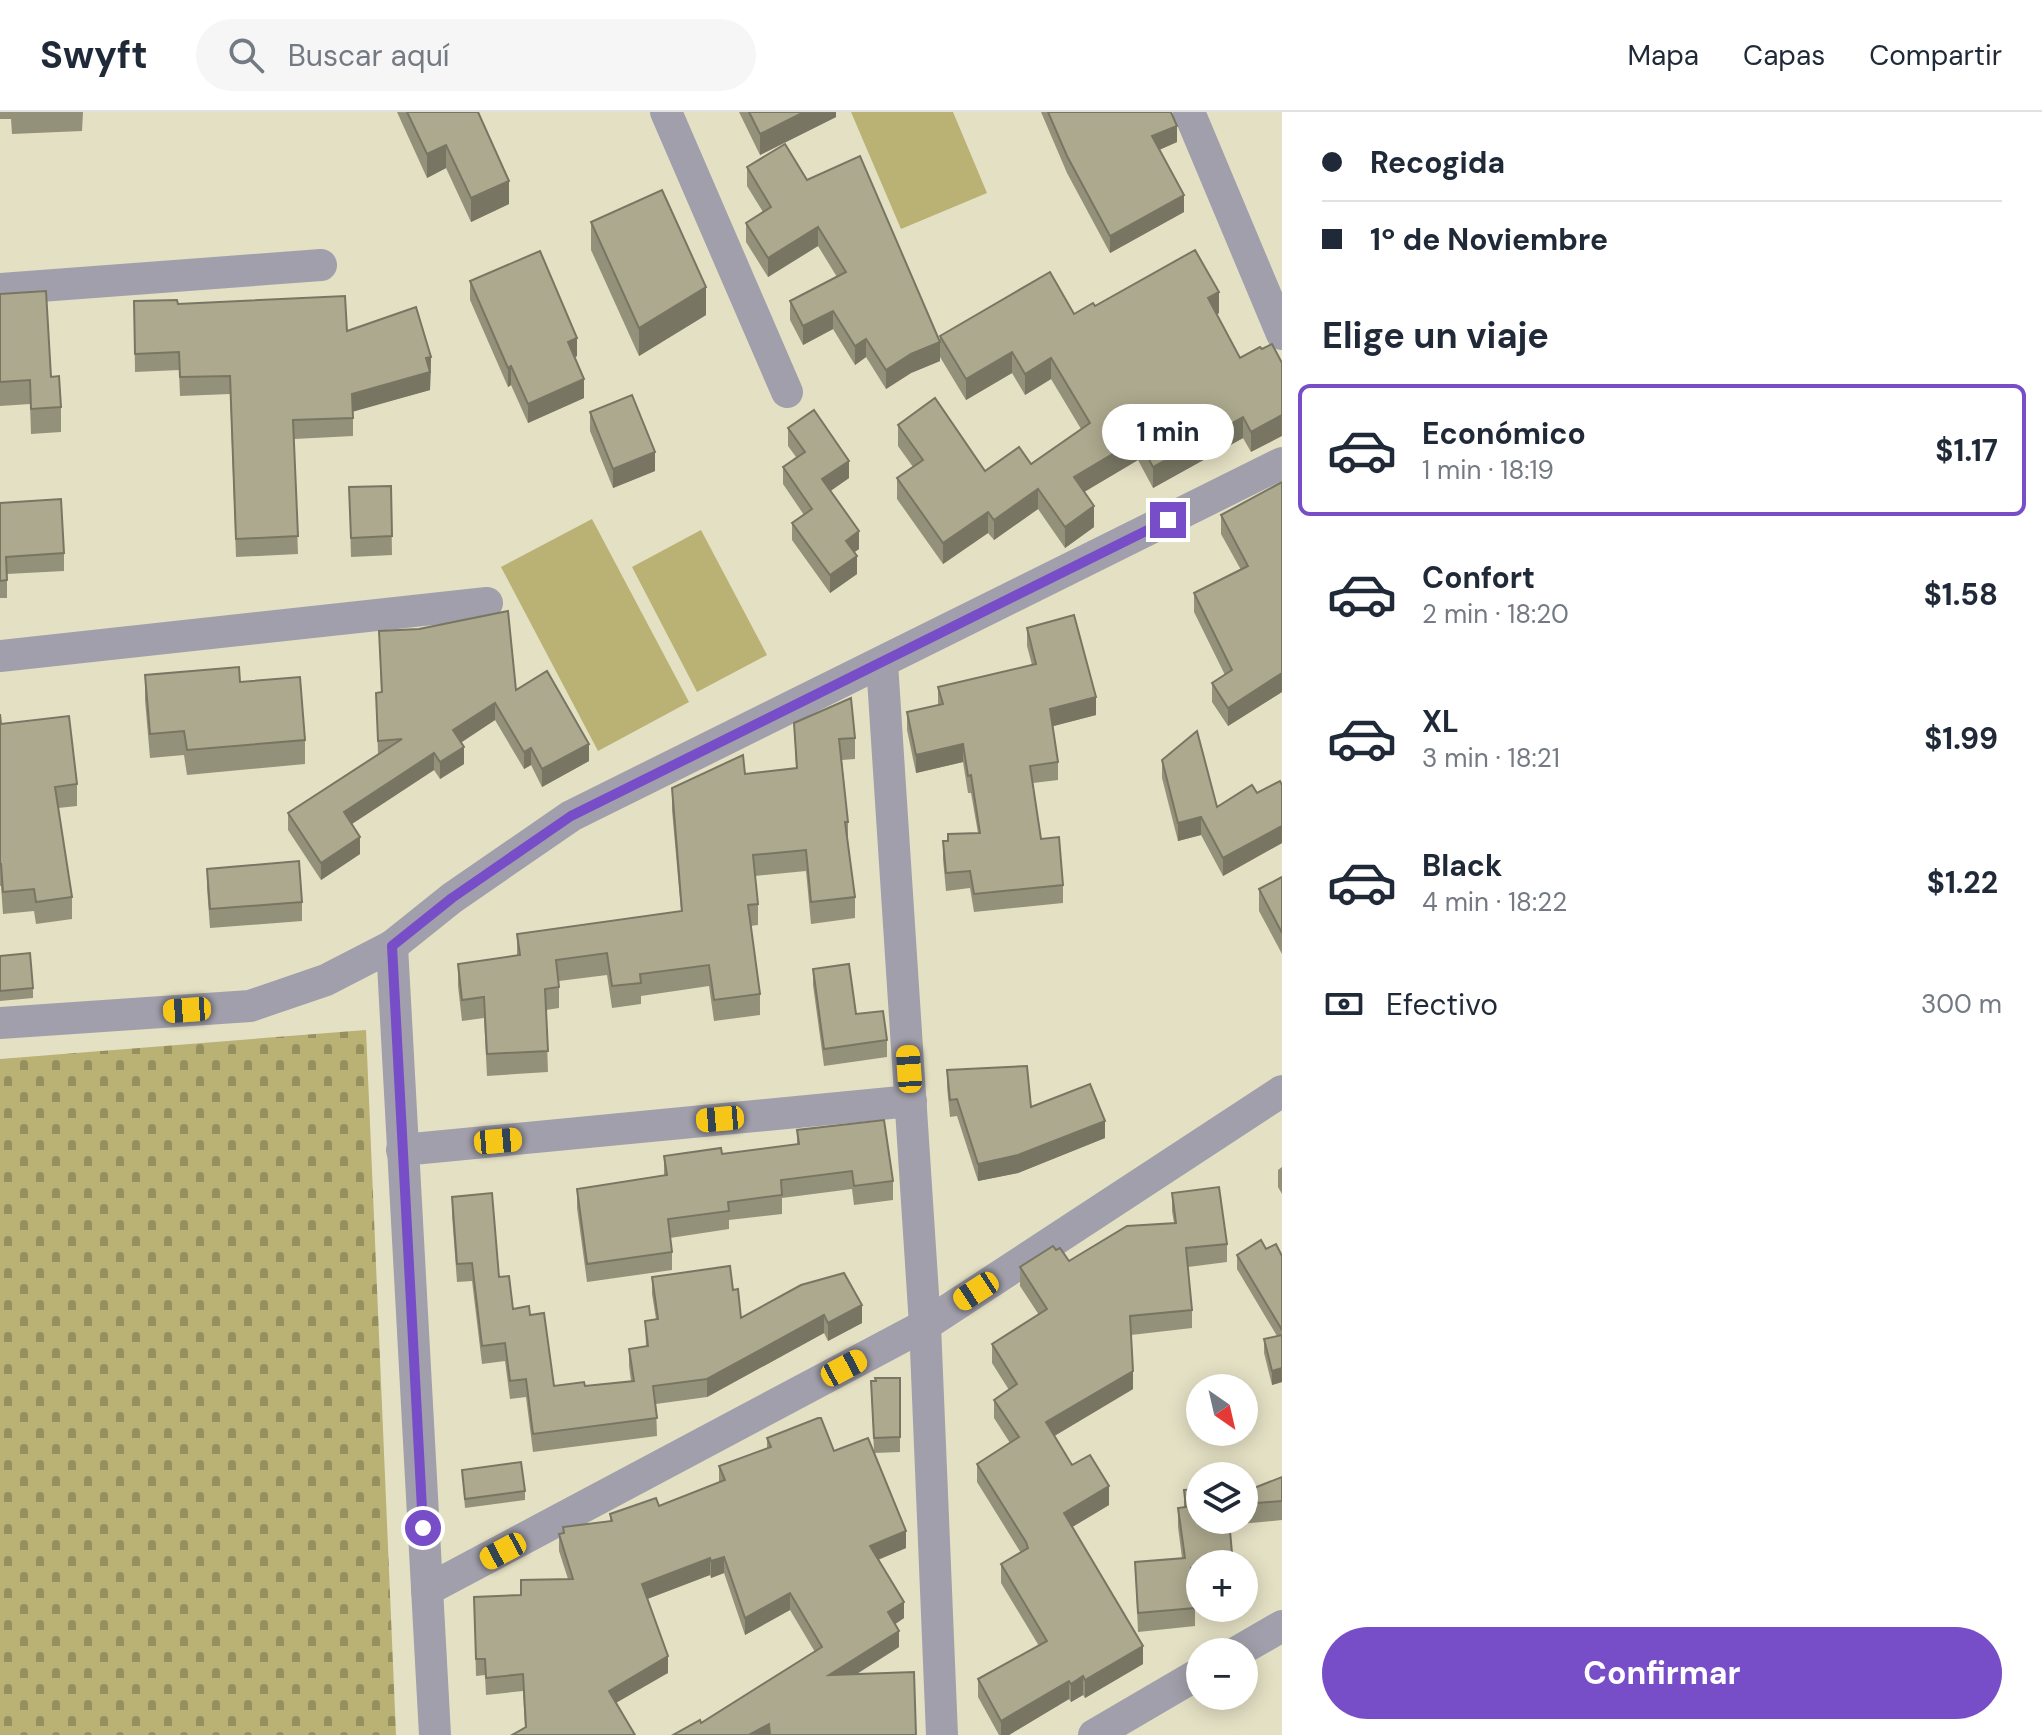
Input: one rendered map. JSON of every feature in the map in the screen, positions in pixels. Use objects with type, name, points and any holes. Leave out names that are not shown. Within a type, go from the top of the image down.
[{"type":"street","points":[[666,112],[787,392]]},
{"type":"street","points":[[1189,112],[1282,334]]},
{"type":"street","points":[[0,289],[321,265]]},
{"type":"street","points":[[0,1023],[250,1006],[326,980],[392,946],[452,898],[571,816],[1282,463]]},
{"type":"street","points":[[0,656],[487,603]]},
{"type":"street","points":[[882,663],[925,1325],[942,1735]]},
{"type":"street","points":[[392,946],[435,1735]]},
{"type":"street","points":[[427,1590],[925,1325],[1282,1091]]},
{"type":"street","points":[[402,1150],[911,1101]]},
{"type":"street","points":[[1258,1640],[1282,1626]]},
{"type":"street","points":[[1094,1735],[1186,1681]]},
{"type":"green space","points":[[851,112],[953,112],[987,193],[901,229]]},
{"type":"green space","points":[[592,519],[689,702],[598,751],[501,567]]},
{"type":"green space","points":[[701,530],[767,655],[697,692],[632,567]]},
{"type":"green space","points":[[366,1030],[396,1735],[0,1735],[0,1059]]},
{"type":"building","points":[[407,112],[478,112],[509,181],[471,198],[446,145],[427,154]]},
{"type":"building","points":[[749,112],[804,112],[760,134]]},
{"type":"building","points":[[1048,112],[1171,112],[1177,126],[1152,136],[1184,195],[1110,236],[1067,156]]},
{"type":"building","points":[[785,144],[807,180],[860,156],[940,342],[911,354],[886,370],[866,339],[855,346],[833,311],[803,326],[790,301],[846,272],[818,227],[768,258],[746,223],[771,207],[747,167]]},
{"type":"building","points":[[662,190],[706,287],[639,328],[591,222]]},
{"type":"building","points":[[1195,250],[1219,292],[1208,298],[1240,358],[1272,344],[1282,363],[1282,415],[1251,432],[1243,417],[1153,467],[1138,439],[1074,477],[1094,506],[1065,527],[1038,489],[994,520],[988,512],[943,543],[897,478],[923,460],[898,425],[935,398],[985,471],[1019,447],[1031,464],[1090,423],[1051,358],[1025,374],[1012,352],[966,379],[940,336],[1050,272],[1074,314],[1093,303],[1095,306]]},
{"type":"building","points":[[540,251],[577,338],[568,342],[584,379],[528,404],[511,366],[508,368],[470,281]]},
{"type":"building","points":[[46,291],[51,377],[59,376],[61,407],[31,409],[30,380],[0,382],[0,294]]},
{"type":"building","points":[[345,296],[347,331],[416,307],[431,357],[426,358],[430,372],[352,394],[353,418],[293,420],[298,536],[236,539],[230,376],[180,377],[179,352],[135,354],[134,301],[177,300],[178,304]]},
{"type":"building","points":[[632,395],[655,452],[613,469],[590,412]]},
{"type":"building","points":[[814,410],[849,461],[822,479],[859,531],[846,541],[857,556],[830,575],[792,523],[812,509],[783,467],[805,452],[788,428]]},
{"type":"building","points":[[1282,482],[1282,673],[1228,708],[1212,683],[1232,670],[1194,593],[1248,566],[1221,515]]},
{"type":"building","points":[[391,486],[392,536],[351,538],[349,487]]},
{"type":"building","points":[[61,499],[64,553],[6,557],[7,580],[0,581],[0,503]]},
{"type":"building","points":[[508,611],[516,690],[547,671],[589,744],[542,769],[531,748],[524,752],[495,703],[453,730],[464,747],[440,762],[434,753],[344,812],[360,837],[321,863],[288,813],[402,739],[378,741],[376,693],[382,692],[379,631],[419,629]]},
{"type":"building","points":[[1074,615],[1096,697],[1050,709],[1058,762],[1030,766],[1041,839],[1059,837],[1063,885],[974,894],[970,871],[946,873],[943,841],[948,841],[948,834],[980,833],[963,744],[916,755],[907,712],[943,704],[938,687],[1036,664],[1027,628]]},
{"type":"building","points":[[239,667],[240,682],[300,677],[305,740],[187,750],[184,731],[150,734],[145,675]]},
{"type":"building","points":[[851,698],[855,738],[839,739],[855,897],[811,902],[806,850],[753,855],[758,904],[748,905],[760,994],[714,1000],[709,965],[640,974],[641,983],[612,986],[607,953],[556,960],[559,987],[545,989],[548,1051],[487,1054],[484,997],[462,1000],[458,964],[520,955],[517,934],[682,911],[672,788],[743,755],[745,774],[797,768],[794,723]]},
{"type":"building","points":[[0,714],[1,724],[69,716],[77,784],[55,787],[72,897],[36,902],[34,889],[3,892],[0,864]]},
{"type":"building","points":[[1197,731],[1217,807],[1252,785],[1257,793],[1280,781],[1282,785],[1282,826],[1223,858],[1201,817],[1178,823],[1162,760]]},
{"type":"building","points":[[299,861],[302,902],[210,909],[207,869]]},
{"type":"building","points":[[1282,877],[1282,933],[1259,889]]},
{"type":"building","points":[[30,953],[33,988],[0,991],[0,956]]},
{"type":"building","points":[[849,964],[856,1014],[883,1011],[887,1040],[824,1049],[813,969]]},
{"type":"building","points":[[1027,1066],[1031,1107],[1090,1084],[1105,1121],[1018,1155],[978,1164],[957,1099],[950,1100],[947,1070]]},
{"type":"building","points":[[884,1120],[893,1181],[854,1186],[852,1171],[781,1180],[782,1195],[728,1202],[729,1211],[668,1219],[672,1252],[587,1264],[577,1189],[667,1175],[664,1156],[721,1148],[722,1154],[799,1144],[797,1130]]},
{"type":"building","points":[[1219,1187],[1227,1244],[1186,1248],[1192,1310],[1130,1316],[1133,1371],[1046,1422],[1072,1465],[1090,1455],[1109,1486],[1064,1513],[1143,1646],[1085,1680],[1083,1676],[1071,1684],[1069,1681],[1001,1721],[978,1679],[1047,1641],[1001,1564],[1028,1548],[1026,1542],[977,1464],[1019,1437],[994,1400],[1017,1384],[992,1344],[1047,1309],[1020,1267],[1053,1246],[1056,1250],[1060,1248],[1069,1261],[1127,1226],[1176,1223],[1172,1193]]},
{"type":"building","points":[[492,1193],[499,1277],[509,1276],[513,1309],[529,1306],[530,1315],[544,1313],[554,1386],[634,1381],[629,1349],[648,1346],[645,1321],[658,1319],[652,1277],[730,1266],[733,1290],[738,1289],[741,1318],[801,1285],[844,1273],[862,1305],[828,1323],[824,1315],[707,1379],[653,1386],[657,1418],[533,1434],[526,1379],[510,1381],[505,1343],[482,1346],[472,1263],[457,1264],[452,1197]]},
{"type":"building","points":[[1261,1240],[1266,1249],[1276,1244],[1282,1256],[1282,1330],[1237,1255]]},
{"type":"building","points":[[1282,1335],[1282,1368],[1272,1371],[1264,1339]]},
{"type":"building","points":[[875,1378],[900,1378],[900,1437],[874,1438],[871,1381],[876,1381]]},
{"type":"building","points":[[821,1418],[834,1451],[868,1438],[906,1531],[870,1546],[904,1602],[888,1612],[899,1631],[829,1675],[914,1672],[916,1735],[770,1735],[769,1724],[749,1735],[673,1735],[700,1720],[701,1723],[822,1647],[790,1593],[745,1618],[724,1557],[711,1561],[710,1558],[642,1584],[668,1656],[609,1691],[635,1735],[512,1735],[526,1727],[523,1674],[486,1678],[485,1659],[476,1659],[474,1597],[521,1595],[521,1580],[573,1579],[559,1534],[564,1533],[563,1527],[612,1521],[610,1514],[656,1498],[659,1506],[725,1480],[719,1466],[771,1447],[767,1438]]},
{"type":"building","points":[[521,1462],[525,1491],[465,1499],[462,1470]]},
{"type":"building","points":[[1282,1477],[1282,1501],[1258,1503],[1258,1486]]},
{"type":"building","points":[[1186,1507],[1186,1534],[1230,1534],[1232,1550],[1186,1550],[1186,1609],[1138,1613],[1135,1562],[1185,1558],[1178,1508]]},
{"type":"route","points":[[423,1528],[392,946],[452,898],[571,816],[1168,520]]}]
